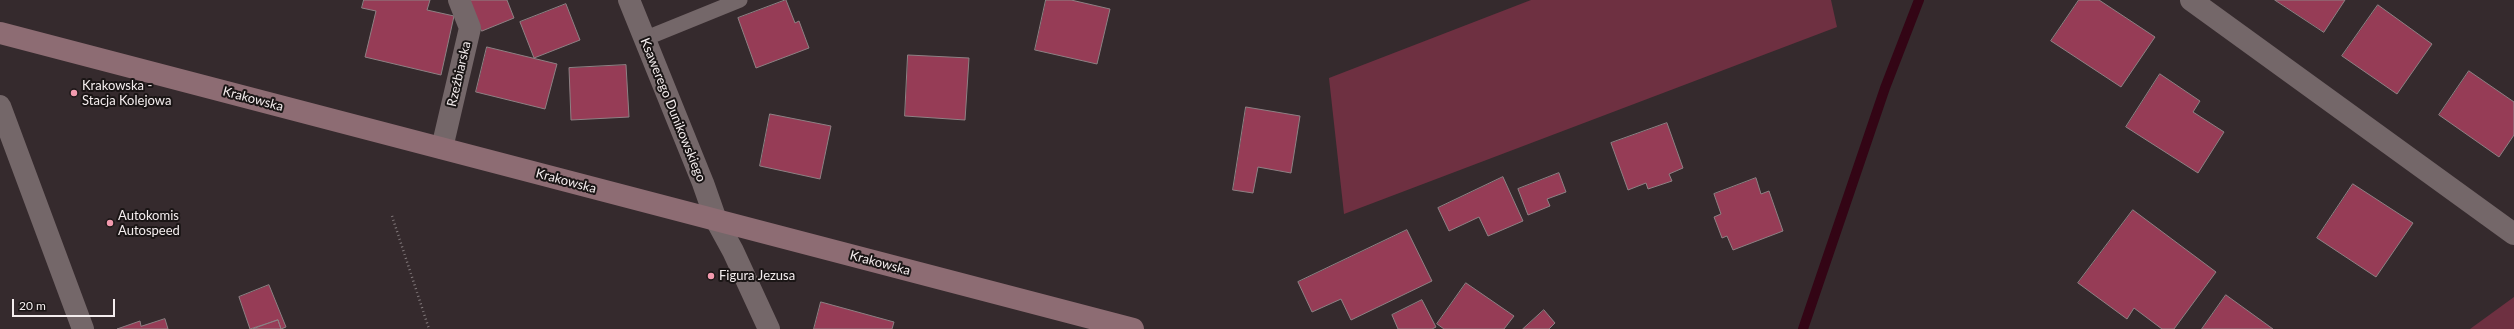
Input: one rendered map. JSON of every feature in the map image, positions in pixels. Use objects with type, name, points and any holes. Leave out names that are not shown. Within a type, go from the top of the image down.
[{"type":"main road","name":"Krakowska","points":[[0,33],[1133,329]]},
{"type":"street","name":"Rzeźbiarska","points":[[442,148],[470,28],[459,0]]},
{"type":"street","name":"Ksawerego Dunikowskiego","points":[[629,0],[703,183],[716,220],[733,251],[769,329]]},
{"type":"street","points":[[2191,0],[2514,234]]},
{"type":"street","points":[[0,106],[83,329]]},
{"type":"lane","points":[[644,39],[740,0]]},
{"type":"path","points":[[392,216],[429,329]]},
{"type":"shaded area","points":[[1531,0],[1831,0],[1837,27],[1344,214],[1329,78]]},
{"type":"shaded area","points":[[2514,297],[2514,329],[2470,329]]},
{"type":"building","points":[[364,0],[430,0],[427,10],[454,16],[441,75],[365,57],[376,11],[362,8]]},
{"type":"building","points":[[469,0],[507,0],[514,18],[482,31]]},
{"type":"building","points":[[786,0],[795,23],[799,21],[809,48],[756,68],[738,18]]},
{"type":"building","points":[[1046,0],[1071,0],[1110,9],[1097,64],[1035,50]]},
{"type":"building","points":[[2079,0],[2099,0],[2155,37],[2121,87],[2051,41]]},
{"type":"building","points":[[2275,0],[2345,0],[2324,32]]},
{"type":"building","points":[[566,4],[580,40],[534,58],[520,22]]},
{"type":"building","points":[[2378,5],[2432,44],[2397,94],[2342,56]]},
{"type":"building","points":[[487,47],[557,64],[545,109],[476,92]]},
{"type":"building","points":[[908,55],[969,58],[965,120],[905,116]]},
{"type":"building","points":[[626,65],[629,117],[571,120],[569,68]]},
{"type":"building","points":[[2469,71],[2514,102],[2514,135],[2499,157],[2439,115]]},
{"type":"building","points":[[2160,74],[2200,101],[2193,112],[2224,132],[2198,173],[2126,127]]},
{"type":"building","points":[[1246,107],[1300,116],[1291,173],[1258,167],[1253,193],[1233,190]]},
{"type":"building","points":[[770,114],[831,126],[820,179],[760,166]]},
{"type":"building","points":[[1667,123],[1683,168],[1669,174],[1672,181],[1648,189],[1646,183],[1628,190],[1611,143]]},
{"type":"building","points":[[1559,173],[1566,192],[1547,199],[1550,206],[1528,215],[1518,189]]},
{"type":"building","points":[[1503,177],[1523,221],[1488,236],[1479,217],[1449,231],[1438,208]]},
{"type":"building","points":[[1756,178],[1761,194],[1769,191],[1783,231],[1733,250],[1727,236],[1722,238],[1714,217],[1721,214],[1714,194]]},
{"type":"building","points":[[2353,184],[2413,223],[2376,277],[2317,238]]},
{"type":"building","points":[[2133,210],[2216,272],[2174,329],[2162,329],[2134,308],[2127,319],[2078,283]]},
{"type":"building","points":[[1407,230],[1432,281],[1351,320],[1341,299],[1312,312],[1298,282]]},
{"type":"building","points":[[1466,283],[1514,316],[1504,329],[1444,329],[1437,324]]},
{"type":"building","points":[[269,285],[286,327],[281,329],[278,320],[250,329],[239,297]]},
{"type":"building","points":[[2226,295],[2273,329],[2202,329]]},
{"type":"building","points":[[1422,300],[1436,327],[1432,329],[1398,329],[1392,315]]},
{"type":"building","points":[[821,302],[894,322],[892,329],[814,329]]},
{"type":"building","points":[[1544,310],[1555,323],[1549,329],[1523,329]]},
{"type":"building","points":[[165,319],[168,329],[117,329],[140,321],[141,326]]},
{"type":"building","points":[[278,320],[281,329],[253,329]]},
{"type":"waterway","points":[[1803,329],[1885,88],[1919,0]]},
{"type":"place","name":"Krakowska - Stacja Kolejowa","points":[[74,93]]},
{"type":"place","name":"Autokomis Autospeed","points":[[110,223]]},
{"type":"place","name":"Figura Jezusa","points":[[711,276]]}]
